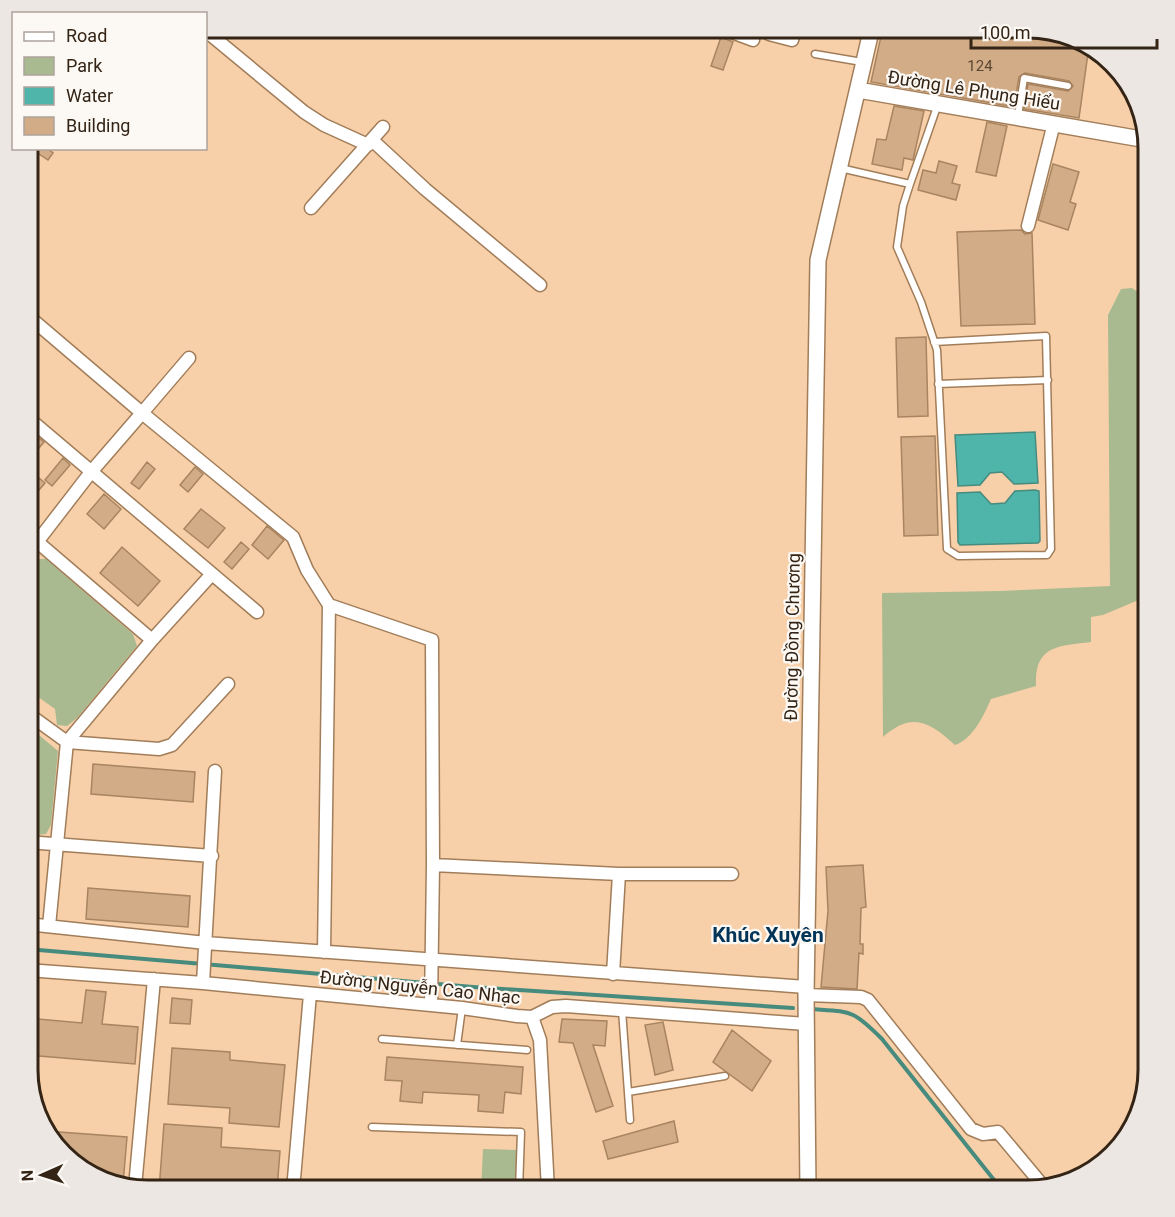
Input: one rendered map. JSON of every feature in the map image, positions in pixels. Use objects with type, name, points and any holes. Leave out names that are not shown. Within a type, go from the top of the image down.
[{"type":"street","points":[[214,38],[304,112],[324,125],[370,143],[540,285]]},
{"type":"street","points":[[748,38],[753,40]]},
{"type":"street","name":"Đường Lê Phụng Hiểu","points":[[869,38],[858,90],[1137,138]]},
{"type":"street","name":"Đường Đồng Chương","points":[[808,1180],[806,1004],[818,260],[858,90]]},
{"type":"street","points":[[1028,226],[1054,123]]},
{"type":"street","points":[[311,208],[383,127]]},
{"type":"street","points":[[38,324],[292,537],[307,570],[329,604],[324,952]]},
{"type":"street","points":[[38,530],[189,358]]},
{"type":"street","points":[[38,426],[211,575],[258,612]]},
{"type":"street","points":[[38,542],[152,640]]},
{"type":"street","points":[[49,926],[67,742],[152,640],[211,575]]},
{"type":"street","points":[[329,604],[432,640],[431,1000]]},
{"type":"street","points":[[38,721],[67,742],[153,748],[172,745],[228,684]]},
{"type":"street","points":[[204,979],[215,771]]},
{"type":"street","points":[[38,843],[212,856]]},
{"type":"street","points":[[433,865],[619,874],[732,874]]},
{"type":"street","points":[[613,974],[619,874]]},
{"type":"street","points":[[38,925],[206,945],[324,952],[432,964],[613,974],[806,1004],[861,997],[868,1000],[971,1129],[983,1134],[998,1132],[1038,1179]]},
{"type":"street","name":"Đường Nguyễn Cao Nhạc","points":[[38,971],[154,979],[204,979],[310,993],[431,1000],[462,1008],[532,1017],[557,1006],[622,1010],[806,1004]]},
{"type":"street","points":[[136,1179],[154,979]]},
{"type":"street","points":[[294,1180],[310,993]]},
{"type":"street","points":[[532,1017],[540,1040],[547,1180]]},
{"type":"lane","points":[[815,54],[864,62]]},
{"type":"lane","points":[[1017,117],[1024,78],[1068,86]]},
{"type":"lane","points":[[934,342],[1046,336],[1050,553],[958,556],[947,549],[934,342],[897,247],[903,206],[938,104]]},
{"type":"lane","points":[[839,168],[910,184]]},
{"type":"lane","points":[[938,384],[1048,380]]},
{"type":"lane","points":[[457,1045],[462,1008]]},
{"type":"lane","points":[[622,1010],[630,1120]]},
{"type":"lane","points":[[382,1040],[527,1050]]},
{"type":"lane","points":[[628,1092],[725,1076]]},
{"type":"lane","points":[[372,1127],[521,1132],[519,1180]]},
{"type":"green space","points":[[1132,288],[1138,292],[1138,600],[1103,615],[1091,617],[1091,642],[1059,647],[1044,655],[1036,673],[1036,686],[991,699],[977,726],[961,742],[955,745],[937,730],[912,722],[893,729],[883,737],[882,593],[1110,586],[1108,315],[1121,289]]},
{"type":"green space","points":[[38,559],[46,559],[133,634],[137,646],[77,718],[67,726],[57,725],[55,709],[38,697]]},
{"type":"green space","points":[[38,734],[58,751],[51,825],[46,834],[38,835]]},
{"type":"green space","points":[[483,1149],[518,1150],[516,1180],[481,1180]]},
{"type":"water","points":[[1035,432],[1038,483],[1014,484],[1002,472],[990,473],[980,485],[958,486],[955,435]]},
{"type":"water","points":[[1015,491],[1039,491],[1040,541],[1038,543],[960,545],[958,542],[957,493],[980,492],[991,504],[1005,503]]},
{"type":"building","points":[[721,38],[733,42],[723,70],[711,66]]},
{"type":"building","points":[[881,38],[1035,38],[1063,43],[1088,55],[1079,118],[1024,109],[1028,84],[1068,91],[1073,86],[1069,81],[1025,73],[1019,77],[1014,107],[871,82]]},
{"type":"building","points":[[894,106],[924,111],[913,160],[904,158],[902,170],[872,164],[877,139],[886,140]]},
{"type":"building","points":[[987,122],[1007,126],[996,176],[976,172]]},
{"type":"building","points":[[38,150],[49,150],[53,153],[48,160],[38,153]]},
{"type":"building","points":[[939,161],[957,166],[952,183],[960,185],[956,200],[918,190],[923,170],[936,173]]},
{"type":"building","points":[[1053,164],[1079,172],[1070,202],[1076,204],[1068,230],[1038,220]]},
{"type":"building","points":[[1021,230],[1025,234],[1032,233],[1035,324],[961,326],[957,232]]},
{"type":"building","points":[[926,337],[928,416],[898,417],[896,338]]},
{"type":"building","points":[[935,436],[938,535],[904,536],[901,437]]},
{"type":"building","points":[[38,437],[44,442],[38,449]]},
{"type":"building","points":[[63,458],[70,465],[52,486],[45,480]]},
{"type":"building","points":[[147,462],[155,469],[139,489],[131,483]]},
{"type":"building","points":[[195,467],[203,474],[188,492],[180,485]]},
{"type":"building","points":[[38,477],[45,483],[38,491]]},
{"type":"building","points":[[104,494],[121,509],[104,529],[87,514]]},
{"type":"building","points":[[201,509],[225,528],[208,548],[184,529]]},
{"type":"building","points":[[267,526],[284,540],[268,559],[252,545]]},
{"type":"building","points":[[241,542],[249,549],[232,569],[224,562]]},
{"type":"building","points":[[122,547],[160,581],[138,606],[100,573]]},
{"type":"building","points":[[93,764],[195,772],[193,802],[91,794]]},
{"type":"building","points":[[863,865],[866,907],[861,908],[860,944],[863,944],[863,954],[859,953],[857,989],[821,987],[828,911],[826,867]]},
{"type":"building","points":[[88,888],[190,896],[188,927],[86,919]]},
{"type":"building","points":[[86,990],[106,992],[102,1024],[138,1027],[135,1064],[38,1056],[38,1019],[82,1023]]},
{"type":"building","points":[[172,998],[192,1000],[190,1024],[170,1023]]},
{"type":"building","points":[[562,1019],[607,1021],[605,1046],[593,1045],[613,1106],[596,1112],[573,1043],[559,1042]]},
{"type":"building","points":[[663,1022],[673,1070],[655,1075],[645,1025]]},
{"type":"building","points":[[732,1030],[771,1061],[752,1091],[713,1062]]},
{"type":"building","points":[[172,1048],[230,1052],[230,1060],[285,1065],[279,1127],[229,1123],[230,1108],[168,1104]]},
{"type":"building","points":[[387,1057],[523,1067],[521,1094],[505,1092],[503,1113],[478,1111],[479,1095],[423,1092],[422,1103],[400,1101],[402,1081],[385,1080]]},
{"type":"building","points":[[674,1121],[678,1142],[608,1159],[603,1141]]},
{"type":"building","points":[[164,1124],[222,1128],[221,1147],[280,1151],[278,1180],[160,1180]]},
{"type":"building","points":[[57,1132],[127,1137],[124,1177],[92,1165],[72,1149],[72,1145],[68,1145]]},
{"type":"waterway","points":[[38,950],[473,987],[793,1008]]},
{"type":"waterway","points":[[810,1009],[850,1014],[872,1029],[994,1180]]},
{"type":"district","name":"Khúc Xuyên","points":[[768,935]]}]
